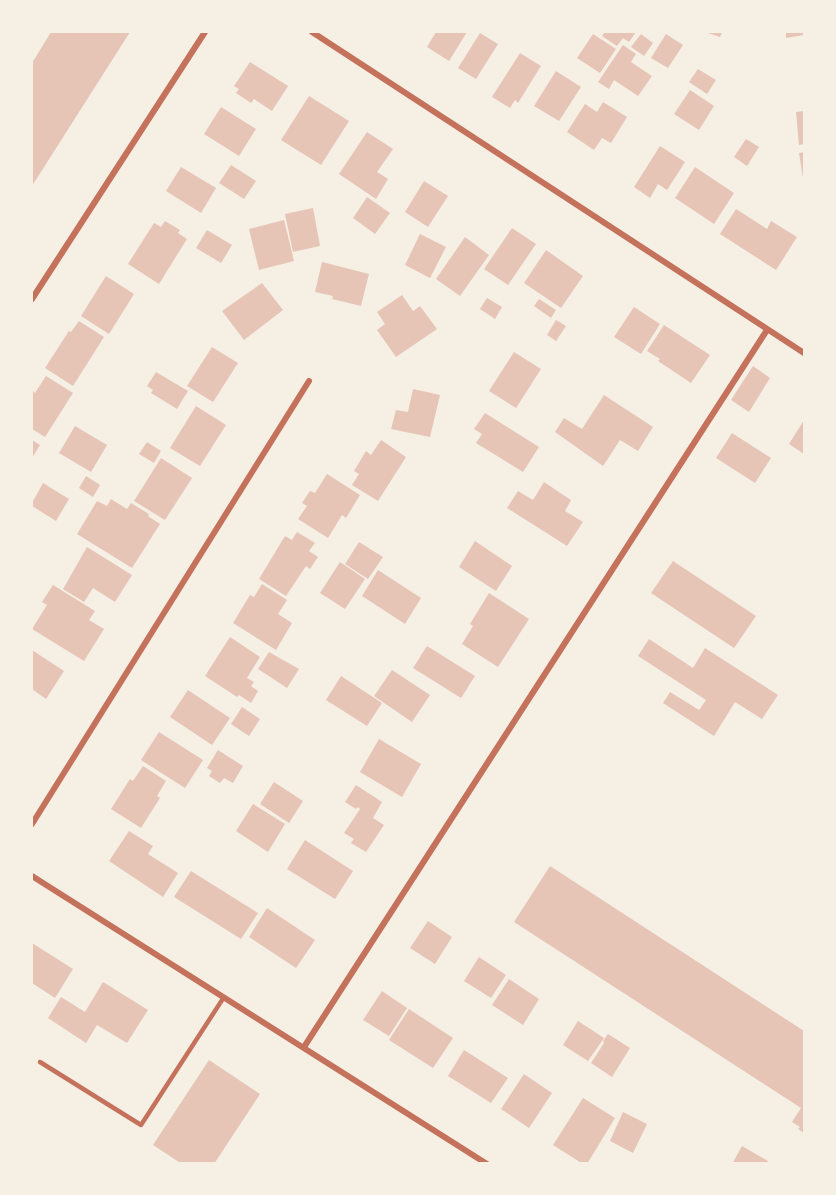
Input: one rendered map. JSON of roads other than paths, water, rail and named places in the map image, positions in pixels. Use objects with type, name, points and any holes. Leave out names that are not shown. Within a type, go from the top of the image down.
[{"type":"street","points":[[32,299],[205,32]]},
{"type":"street","points":[[312,32],[804,353]]},
{"type":"street","points":[[304,1047],[767,330]]},
{"type":"street","points":[[32,824],[309,381]]},
{"type":"street","points":[[32,876],[487,1164]]},
{"type":"lane","points":[[40,1062],[141,1125],[224,997]]}]
